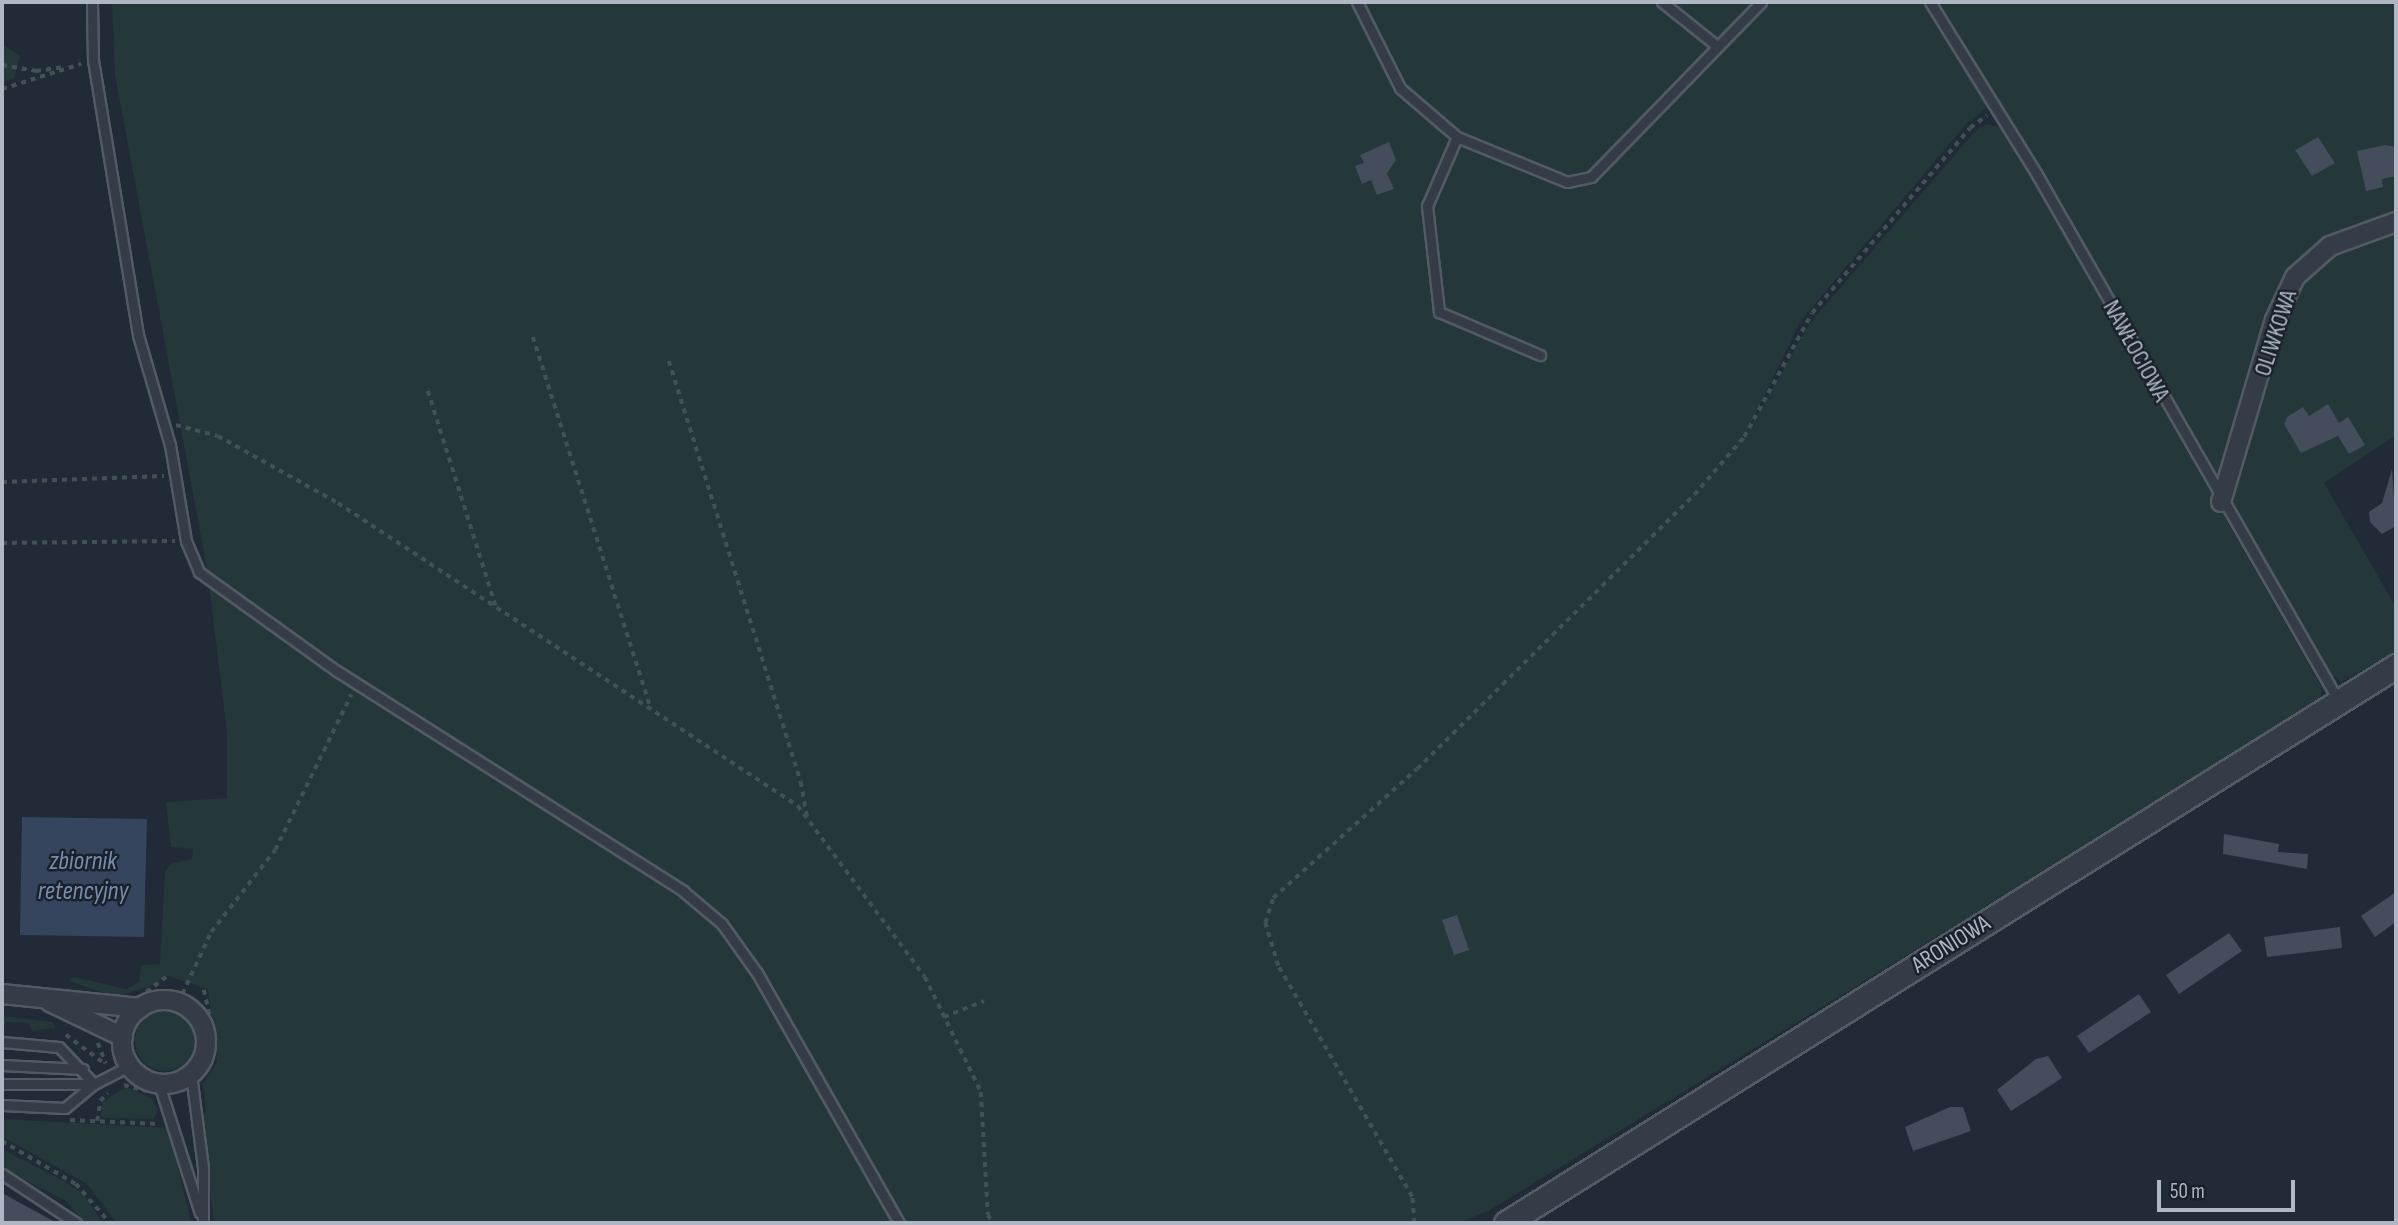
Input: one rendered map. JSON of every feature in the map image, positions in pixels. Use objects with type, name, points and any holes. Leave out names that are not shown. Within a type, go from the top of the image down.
[{"type":"street","name":"OLIWKOWA","points":[[2221,502],[2275,320],[2295,277],[2330,246],[2396,222]]},
{"type":"street","name":"ARONIOWA","points":[[1506,1223],[2396,666]]},
{"type":"street","points":[[2,994],[140,1008],[161,1000],[178,1003],[197,1016],[206,1038],[204,1055],[195,1080],[155,1089],[129,1066],[123,1037],[140,1008]]},
{"type":"street","points":[[43,999],[123,1037]]},
{"type":"lane","points":[[92,2],[93,60],[138,335],[161,421],[186,541],[209,582],[357,683],[533,791],[683,891],[722,924],[757,973],[899,1223]]},
{"type":"lane","points":[[1357,2],[1400,88],[1457,137],[1567,182],[1591,177],[1761,2]]},
{"type":"lane","points":[[1662,2],[1717,47]]},
{"type":"lane","name":"NAWŁOCIOWA","points":[[1930,2],[1999,111],[2221,502],[2339,702]]},
{"type":"lane","points":[[1457,137],[1427,206],[1439,312],[1540,355]]},
{"type":"lane","points":[[2,1042],[59,1047],[83,1069],[94,1084]]},
{"type":"lane","points":[[2,1065],[83,1069]]},
{"type":"lane","points":[[2,1105],[65,1108],[94,1084],[129,1066]]},
{"type":"lane","points":[[195,1080],[203,1168],[203,1222]]},
{"type":"lane","points":[[2,1084],[94,1084]]},
{"type":"lane","points":[[155,1089],[203,1222]]},
{"type":"lane","points":[[2,1174],[76,1223]]},
{"type":"path","points":[[2,89],[93,60]]},
{"type":"path","points":[[2,65],[36,71],[77,65]]},
{"type":"path","points":[[1414,1223],[1412,1197],[1278,966],[1265,923],[1273,898],[1418,769],[1694,495],[1744,437],[1798,333],[1839,278],[1970,128],[1999,111]]},
{"type":"path","points":[[533,337],[652,710]]},
{"type":"path","points":[[669,361],[801,782],[807,818]]},
{"type":"path","points":[[428,391],[497,608]]},
{"type":"path","points":[[161,421],[218,436],[338,503],[798,806],[925,977],[981,1093],[988,1215],[993,1223]]},
{"type":"path","points":[[2,482],[173,476]]},
{"type":"path","points":[[2,542],[186,541]]},
{"type":"path","points":[[178,1003],[211,932],[275,850],[357,683]]},
{"type":"path","points":[[195,1080],[216,1041],[204,990]]},
{"type":"path","points":[[944,1017],[984,1001]]},
{"type":"path","points":[[155,1089],[118,1087],[100,1101],[97,1121],[160,1124],[162,1113]]},
{"type":"path","points":[[2,1141],[76,1184],[110,1223]]},
{"type":"shaded area","points":[[112,2],[1927,2],[1989,106],[1967,123],[1800,322],[1746,434],[1810,323],[1977,129],[1987,124],[2003,128],[2321,686],[2321,702],[1490,1210],[1458,1223],[214,1223],[201,1113],[206,1112],[203,1084],[217,1061],[208,989],[165,975],[157,984],[115,997],[69,981],[74,977],[126,989],[139,982],[141,965],[160,964],[165,872],[170,864],[192,859],[193,849],[171,847],[166,802],[227,798],[227,732],[207,569],[115,75]]},
{"type":"shaded area","points":[[1933,2],[2396,2],[2396,435],[2324,483],[2396,607],[2396,651],[2341,682],[2332,675],[2075,228]]},
{"type":"shaded area","points":[[2,44],[20,56],[14,79],[2,82]]},
{"type":"shaded area","points":[[165,1011],[186,1020],[195,1041],[186,1062],[165,1071],[144,1062],[135,1041],[144,1020]]},
{"type":"shaded area","points":[[2,1016],[52,1022],[56,1028],[32,1031],[28,1023],[7,1022],[2,1029]]},
{"type":"shaded area","points":[[126,1087],[151,1098],[158,1109],[154,1119],[101,1118],[102,1102]]},
{"type":"shaded area","points":[[2,1119],[169,1128],[191,1223],[117,1223],[87,1184],[3,1137]]},
{"type":"shaded area","points":[[2,1149],[66,1182],[85,1196],[103,1223],[85,1223],[66,1201],[2,1168]]},
{"type":"water","name":"zbiornik retencyjny","points":[[22,817],[147,819],[144,937],[20,935]]},
{"type":"building","points":[[2318,137],[2335,163],[2312,176],[2295,150]]},
{"type":"building","points":[[1389,142],[1396,160],[1387,173],[1394,189],[1377,195],[1371,180],[1362,184],[1355,166],[1364,163],[1360,155]]},
{"type":"building","points":[[2385,145],[2396,147],[2396,176],[2382,179],[2383,187],[2366,191],[2357,151]]},
{"type":"building","points":[[2328,404],[2339,423],[2348,417],[2365,445],[2349,454],[2338,436],[2301,453],[2284,424],[2287,417],[2303,407],[2309,416]]},
{"type":"building","points":[[2392,469],[2396,526],[2382,534],[2370,522],[2369,512],[2382,503]]},
{"type":"building","points":[[2224,834],[2279,844],[2278,852],[2308,854],[2307,869],[2223,854]]},
{"type":"building","points":[[2396,892],[2396,922],[2375,937],[2361,916]]},
{"type":"building","points":[[1457,915],[1469,950],[1454,955],[1442,920]]},
{"type":"building","points":[[2340,927],[2342,948],[2267,957],[2264,937]]},
{"type":"building","points":[[2229,933],[2242,951],[2179,994],[2166,975]]},
{"type":"building","points":[[2139,994],[2151,1012],[2089,1053],[2077,1036]]},
{"type":"building","points":[[2048,1056],[2062,1078],[2011,1111],[1997,1090],[2036,1059]]},
{"type":"building","points":[[1950,1107],[1963,1107],[1971,1131],[1913,1151],[1905,1127]]},
{"type":"building","points":[[2,1193],[57,1223],[2,1223]]}]
